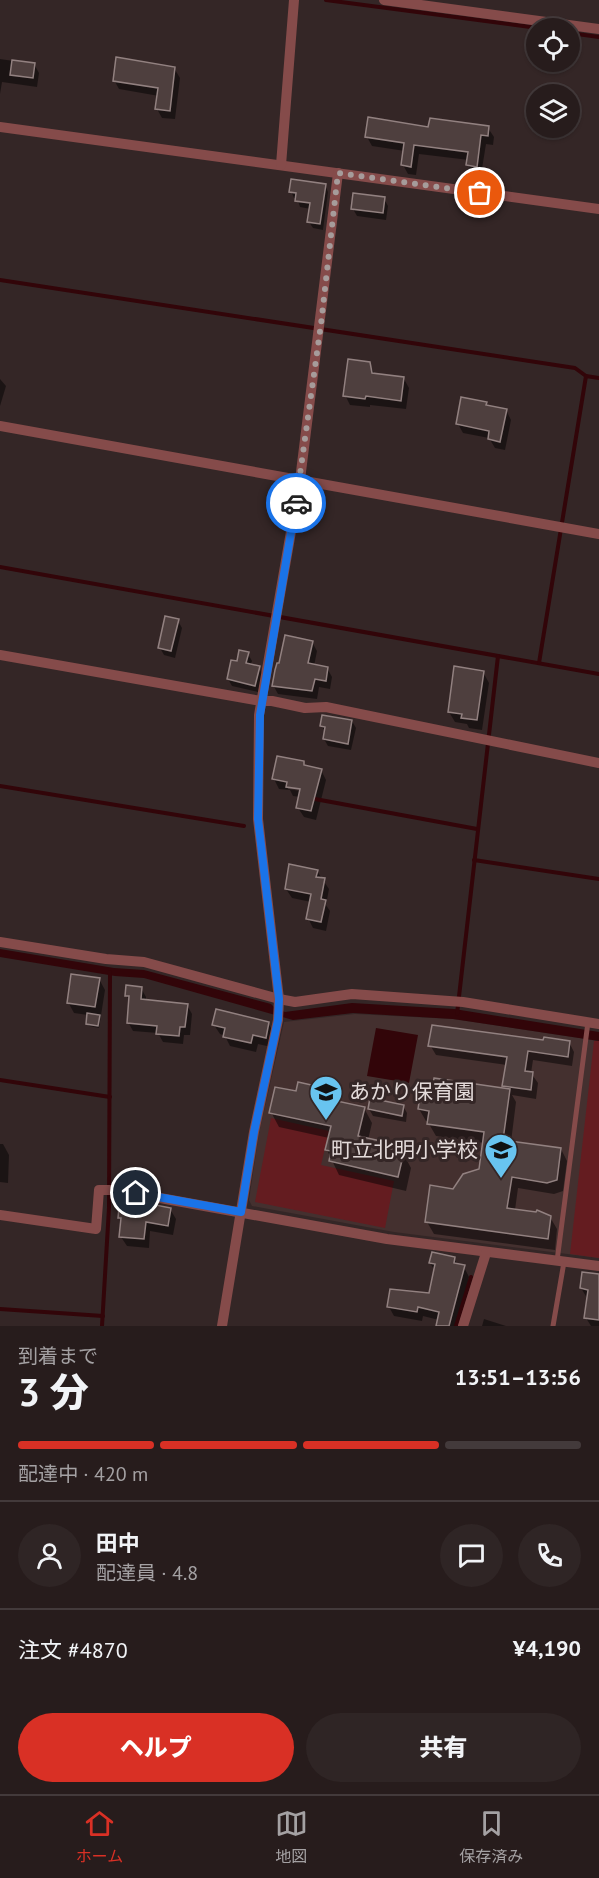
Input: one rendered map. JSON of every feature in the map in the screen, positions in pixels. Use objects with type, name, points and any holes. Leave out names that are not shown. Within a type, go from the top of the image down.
[{"type":"street","points":[[384,0],[599,29]]},
{"type":"street","points":[[281,165],[294,1]]},
{"type":"street","points":[[0,126],[599,209]]},
{"type":"street","points":[[222,1326],[254,1132],[278,1020],[279,1002],[258,819],[261,701],[300,480],[338,173]]},
{"type":"street","points":[[0,426],[599,534]]},
{"type":"street","points":[[0,655],[261,701],[305,708],[326,707],[599,763]]},
{"type":"street","points":[[0,942],[106,959],[144,962],[279,1002],[352,994],[458,1002],[591,1024]]},
{"type":"street","points":[[0,1215],[96,1229],[99,1190],[116,1190],[387,1239],[599,1266]]},
{"type":"street","points":[[463,1326],[486,1252]]},
{"type":"lane","points":[[553,1326],[585,1041],[591,1024]]},
{"type":"shaded area","points":[[0,949],[114,968],[144,970],[271,1004],[285,1012],[352,1003],[454,1009],[599,1032],[599,1041],[453,1019],[353,1013],[293,1020],[144,978],[115,976],[0,957]]},
{"type":"shaded area","name":"町立北明小学校","points":[[355,1014],[453,1019],[599,1041],[599,1258],[394,1232],[252,1206],[249,1200],[259,1133],[284,1022]]},
{"type":"shaded area","points":[[376,1028],[418,1035],[409,1083],[367,1076]]},
{"type":"shaded area","points":[[594,1041],[599,1041],[599,1258],[570,1254]]},
{"type":"shaded area","points":[[271,1118],[329,1131],[321,1165],[394,1181],[385,1228],[255,1202]]},
{"type":"building","points":[[116,57],[175,67],[170,111],[155,109],[158,88],[113,81]]},
{"type":"building","points":[[12,60],[35,63],[33,78],[10,75]]},
{"type":"building","points":[[368,117],[428,127],[430,118],[489,126],[488,136],[481,135],[477,167],[466,165],[468,152],[414,145],[411,167],[401,165],[404,143],[365,137]]},
{"type":"building","points":[[291,179],[326,184],[320,224],[307,222],[310,203],[295,201],[296,193],[289,192]]},
{"type":"building","points":[[353,193],[385,197],[383,213],[351,209]]},
{"type":"building","points":[[348,359],[370,362],[372,373],[404,377],[401,401],[366,396],[365,399],[343,396]]},
{"type":"building","points":[[461,397],[507,409],[500,442],[488,439],[489,431],[456,424]]},
{"type":"building","points":[[165,616],[179,619],[171,651],[158,648]]},
{"type":"building","points":[[285,635],[313,641],[308,663],[328,667],[326,681],[315,679],[312,691],[272,686]]},
{"type":"building","points":[[239,650],[249,652],[246,663],[260,666],[255,686],[227,679],[231,660],[237,661]]},
{"type":"building","points":[[454,666],[484,671],[477,720],[461,718],[462,714],[448,712]]},
{"type":"building","points":[[322,715],[352,720],[348,744],[323,739],[325,727],[320,726]]},
{"type":"building","points":[[277,756],[304,761],[304,765],[322,769],[311,811],[296,808],[300,789],[286,787],[287,782],[272,779]]},
{"type":"building","points":[[289,864],[318,870],[316,877],[325,878],[321,899],[326,900],[321,922],[306,919],[311,894],[285,889]]},
{"type":"building","points":[[71,974],[100,978],[95,1007],[67,1003]]},
{"type":"building","points":[[126,985],[142,987],[141,999],[188,1004],[185,1027],[180,1027],[179,1036],[156,1034],[157,1026],[127,1023],[129,996],[125,996]]},
{"type":"building","points":[[216,1009],[269,1022],[266,1038],[253,1035],[251,1043],[223,1037],[225,1028],[212,1025]]},
{"type":"building","points":[[87,1013],[100,1015],[98,1026],[86,1024]]},
{"type":"building","points":[[432,1025],[543,1040],[544,1037],[570,1041],[568,1057],[528,1051],[525,1071],[533,1072],[531,1090],[502,1086],[507,1057],[428,1046]]},
{"type":"building","points":[[434,1078],[510,1089],[503,1140],[561,1148],[557,1180],[547,1183],[512,1177],[507,1208],[536,1212],[537,1210],[551,1216],[548,1239],[425,1222],[430,1185],[453,1189],[463,1174],[479,1169],[484,1132],[427,1124],[429,1111],[418,1109],[421,1090],[432,1092]]},
{"type":"building","points":[[298,1082],[334,1090],[332,1100],[365,1107],[358,1136],[381,1141],[379,1146],[404,1152],[398,1177],[329,1161],[331,1151],[325,1150],[331,1126],[269,1113],[275,1087],[296,1091]]},
{"type":"building","points":[[370,1098],[404,1105],[402,1116],[368,1109]]},
{"type":"building","points":[[120,1198],[171,1208],[168,1226],[146,1222],[144,1239],[119,1237]]},
{"type":"building","points":[[432,1252],[455,1257],[454,1263],[465,1265],[449,1326],[436,1326],[439,1312],[418,1307],[417,1312],[387,1307],[390,1289],[429,1293],[435,1264],[429,1263]]},
{"type":"building","points":[[582,1272],[599,1274],[599,1320],[584,1318],[588,1290],[580,1288]]},
{"type":"waterway","points":[[326,0],[526,26]]},
{"type":"waterway","points":[[580,34],[599,37]]},
{"type":"waterway","points":[[0,280],[575,368],[586,376]]},
{"type":"waterway","points":[[539,663],[586,376],[599,378]]},
{"type":"waterway","points":[[0,567],[599,674]]},
{"type":"waterway","points":[[457,1014],[498,656]]},
{"type":"waterway","points":[[0,786],[244,826]]},
{"type":"waterway","points":[[315,799],[477,829]]},
{"type":"waterway","points":[[474,860],[599,879]]},
{"type":"waterway","points":[[102,1326],[109,1208],[110,972]]},
{"type":"waterway","points":[[0,1080],[110,1097]]},
{"type":"waterway","points":[[456,1326],[471,1277]]},
{"type":"waterway","points":[[0,1309],[103,1316]]},
{"type":"way so far","points":[[296,503],[321,324],[338,173],[480,193]]},
{"type":"place","name":"あかり保育園","points":[[326,1121]]},
{"type":"place","name":"町立北明小学校","points":[[501,1179]]},
{"type":"route","points":[[136,1193],[241,1212],[254,1132],[278,1020],[279,999],[258,819],[260,715],[296,503]]}]
